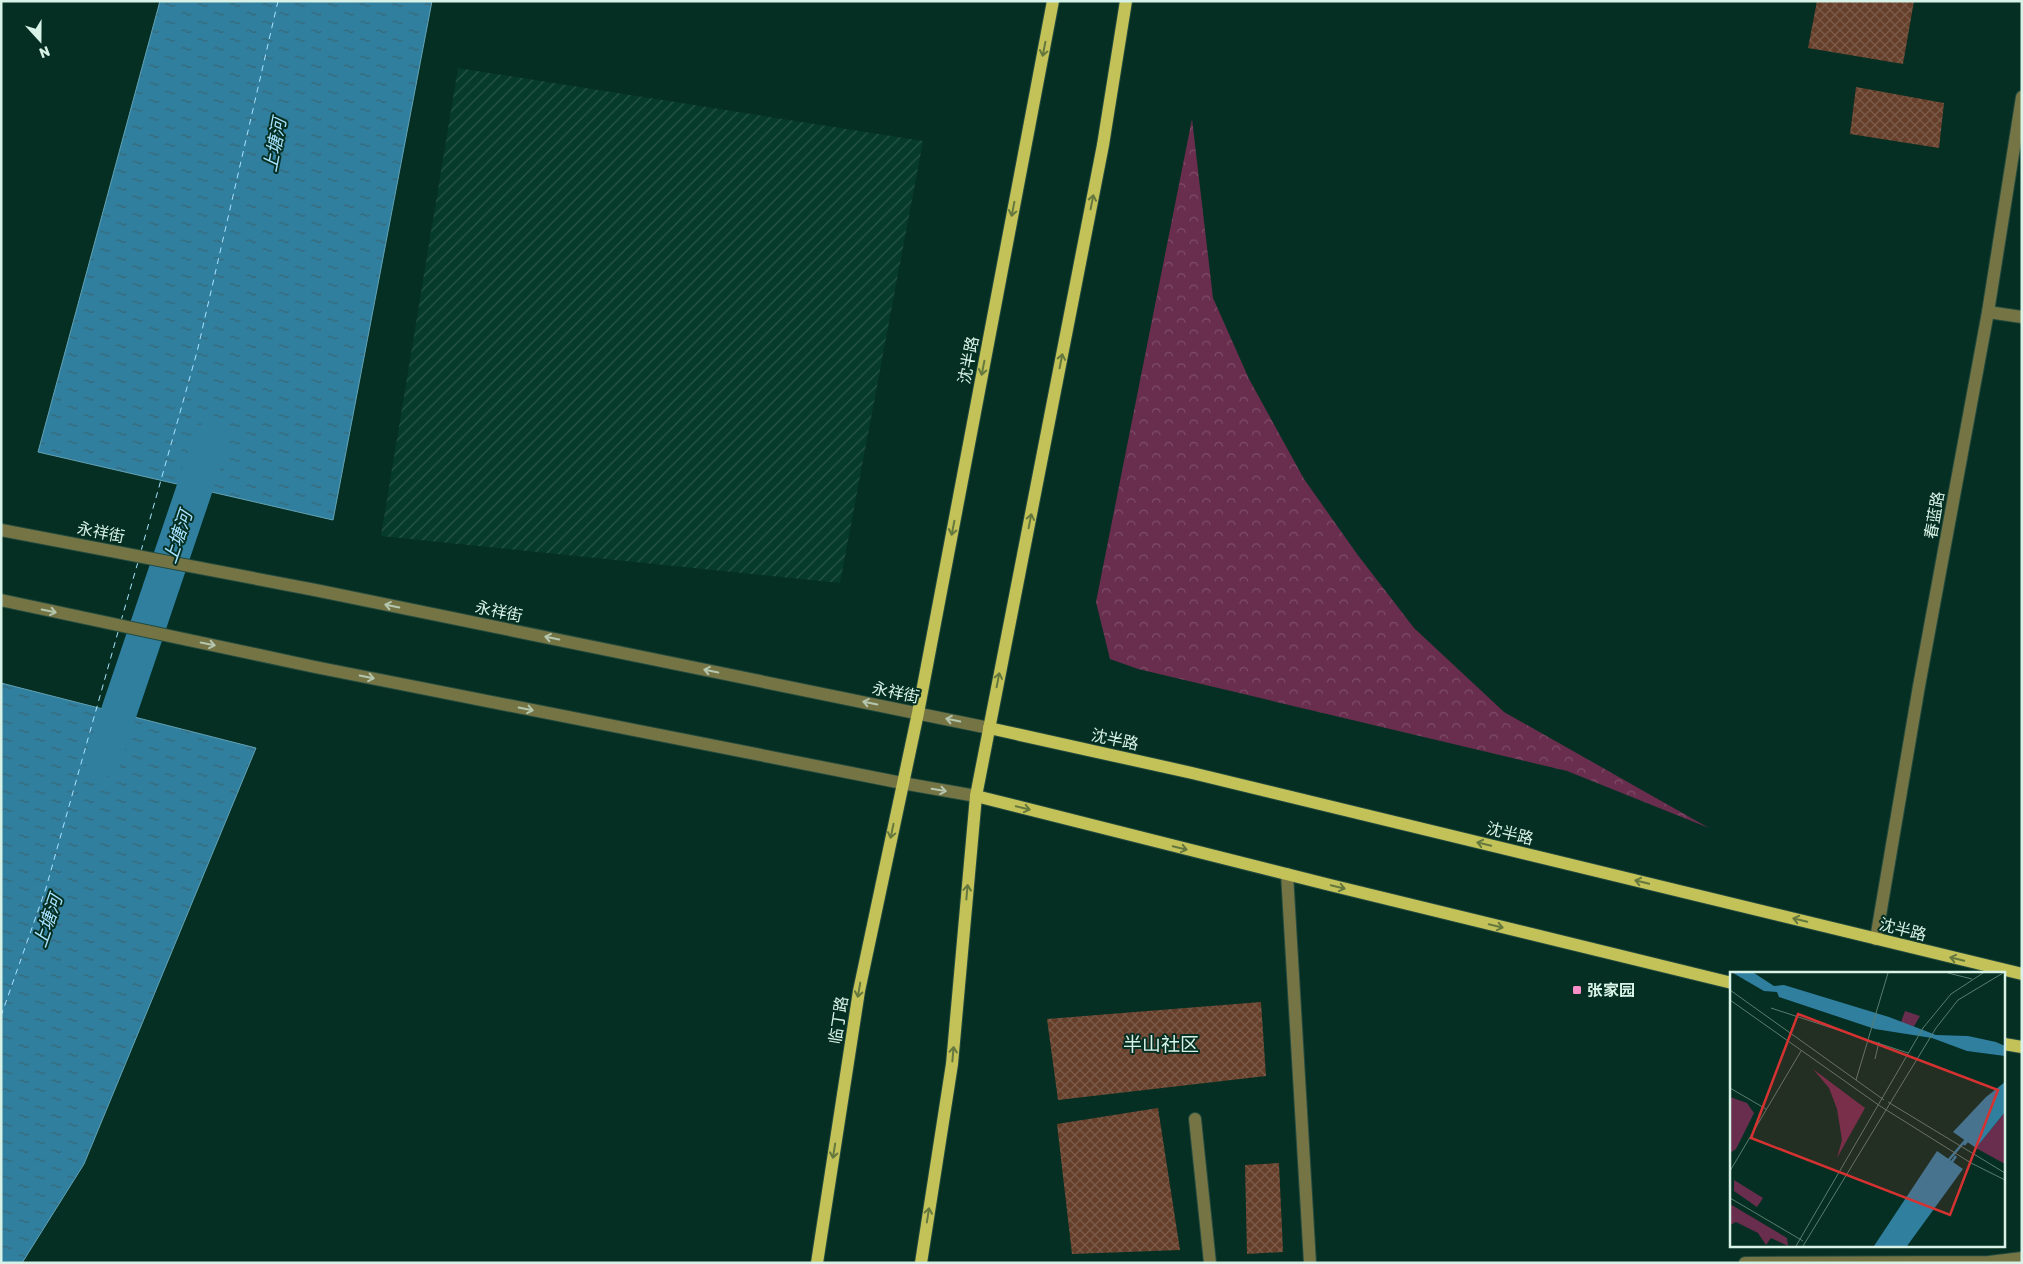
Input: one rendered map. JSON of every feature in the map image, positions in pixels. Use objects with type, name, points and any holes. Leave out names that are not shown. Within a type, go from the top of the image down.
[{"type":"main road","name":"沈半路","points":[[902,783],[918,713],[1053,1]]},
{"type":"main road","points":[[921,1263],[952,1064],[976,796],[1103,145],[1126,1]]},
{"type":"main road","name":"沈半路","points":[[989,728],[1192,773],[2022,974]]},
{"type":"main road","name":"临丁路","points":[[817,1263],[859,991],[902,783]]},
{"type":"main road","points":[[976,796],[1730,983]]},
{"type":"main road","points":[[2006,1044],[2022,1047]]},
{"type":"street","name":"春蓝路","points":[[1876,939],[1918,695],[1988,312],[2022,97]]},
{"type":"street","points":[[1988,312],[2022,317]]},
{"type":"street","name":"永祥街","points":[[1,530],[315,590],[989,728]]},
{"type":"street","points":[[1,600],[315,667],[976,796]]},
{"type":"street","points":[[1287,874],[1310,1263]]},
{"type":"street","points":[[1195,1119],[1210,1263]]},
{"type":"street","points":[[1745,1263],[1989,1262],[2022,1258]]},
{"type":"shaded area","points":[[458,68],[923,141],[840,583],[381,536]]},
{"type":"green space","points":[[1192,119],[1213,298],[1249,379],[1304,479],[1357,554],[1414,628],[1504,712],[1709,828],[1567,771],[1138,669],[1110,659],[1096,602]]},
{"type":"water","points":[[160,1],[432,1],[333,520],[38,452]]},
{"type":"water","points":[[1,683],[256,748],[84,1164],[22,1263],[1,1263]]},
{"type":"building","points":[[1817,1],[1914,1],[1903,64],[1808,48]]},
{"type":"building","points":[[1856,87],[1944,103],[1939,148],[1850,134]]},
{"type":"building","points":[[1261,1002],[1266,1076],[1058,1100],[1047,1019]]},
{"type":"building","points":[[1158,1108],[1180,1250],[1072,1254],[1057,1124]]},
{"type":"building","points":[[1279,1163],[1283,1252],[1247,1254],[1245,1165]]},
{"type":"waterway","name":"上塘河","points":[[103,759],[211,440]]},
{"type":"ferry route","points":[[141,551],[197,352],[278,1]]},
{"type":"ferry route","points":[[121,621],[138,562]]},
{"type":"ferry route","points":[[1,1016],[46,888],[118,632]]},
{"type":"place","name":"张家园","points":[[1577,990]]},
{"type":"district","name":"半山社区","points":[[1161,1044]]}]
